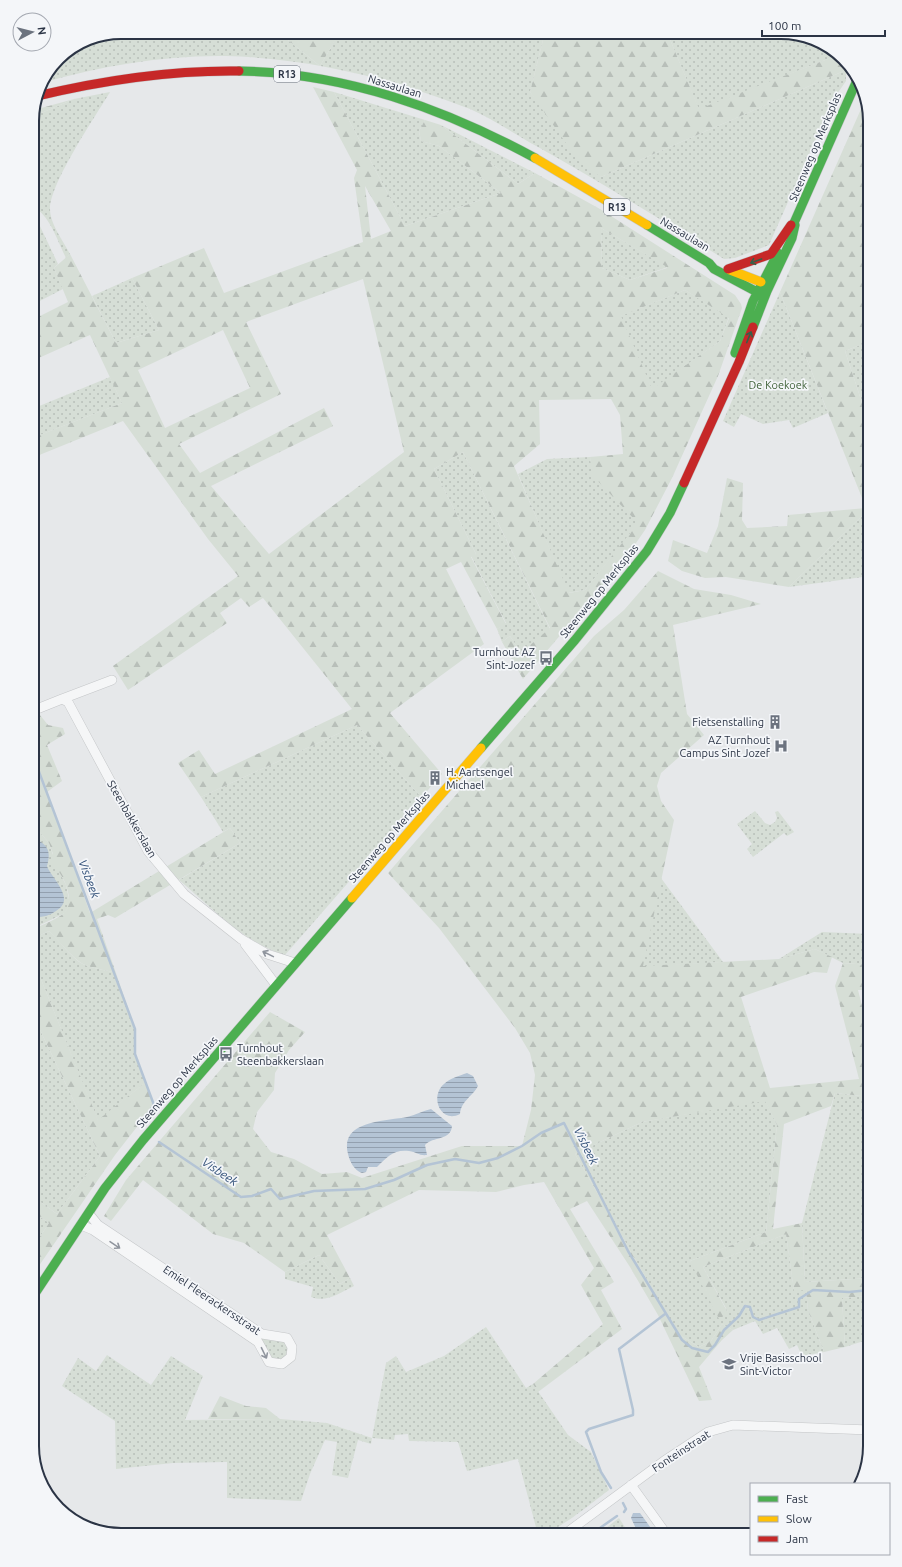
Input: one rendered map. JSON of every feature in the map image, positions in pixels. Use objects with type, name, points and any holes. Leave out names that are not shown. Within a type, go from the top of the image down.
[{"type":"street","name":"Nassaulaan","points":[[44,94],[103,80],[149,74],[201,70],[255,72],[309,77],[374,91],[440,113],[513,148],[596,194],[709,263],[761,282]]},
{"type":"street","name":"Steenweg op Merksplas","points":[[733,372],[734,357],[750,307],[761,282],[795,224],[855,85]]},
{"type":"street","points":[[728,270],[771,254],[800,213]]},
{"type":"street","name":"Steenweg op Merksplas","points":[[39,1288],[105,1188],[143,1140],[575,640],[647,552],[670,512],[733,372],[739,362],[767,291],[792,238],[795,224]]},
{"type":"street","name":"Nassaulaan","points":[[709,263],[714,269],[757,292]]},
{"type":"street","points":[[757,292],[767,291],[761,282]]},
{"type":"street","points":[[741,284],[750,307]]},
{"type":"street","points":[[39,708],[112,680]]},
{"type":"street","name":"Steenbakkerslaan","points":[[62,699],[68,702],[148,851],[184,894],[241,940],[283,961],[295,963]]},
{"type":"street","name":"Steenbakkerslaan","points":[[241,940],[276,985]]},
{"type":"street","name":"Emiel Fleerackersstraat","points":[[81,1225],[93,1230],[258,1342],[269,1362],[282,1364],[290,1357],[292,1347],[286,1338],[262,1334],[97,1224],[89,1214]]},
{"type":"street","name":"Fonteinstraat","points":[[573,1528],[702,1435],[724,1426],[733,1425],[863,1430]]},
{"type":"street","points":[[631,1485],[661,1528]]},
{"type":"green space","points":[[121,39],[287,39],[320,66],[288,61],[226,56],[179,57],[86,71],[50,81],[63,63],[80,50],[95,43]]},
{"type":"green space","points":[[287,39],[336,39],[320,66]]},
{"type":"green space","points":[[336,39],[543,39],[530,92],[601,177],[845,70],[846,81],[833,100],[769,245],[735,258],[724,259],[562,160],[479,113],[411,88],[351,72],[320,66]]},
{"type":"green space","points":[[543,39],[670,39],[699,109],[832,57],[845,70],[601,177],[580,163],[530,92]]},
{"type":"green space","points":[[670,39],[786,39],[807,43],[817,47],[832,57],[699,110]]},
{"type":"green space","points":[[313,87],[334,92],[405,226],[501,193],[439,146],[421,141],[419,131],[425,120],[441,125],[518,184],[535,173],[600,209],[735,295],[742,308],[718,376],[672,478],[645,530],[625,559],[523,679],[502,642],[510,636],[521,653],[550,628],[463,452],[434,469],[476,554],[471,557],[506,624],[497,629],[461,562],[446,569],[484,644],[390,713],[442,774],[438,778],[433,774],[431,777],[435,781],[422,798],[357,725],[201,797],[178,763],[199,750],[215,774],[352,709],[263,598],[249,607],[241,598],[220,613],[227,623],[128,690],[113,666],[238,576],[208,539],[123,421],[39,455],[39,435],[122,403],[90,335],[39,358],[39,316],[68,302],[54,268],[70,254],[116,343],[159,330],[132,278],[204,248],[224,293],[363,242],[354,178],[357,170]],"holes":[[[365,186],[391,231],[371,239]],[[601,228],[667,267],[630,280],[602,268]],[[363,279],[404,452],[269,554],[211,486],[333,426],[324,408],[200,473],[179,444],[281,394],[246,322]],[[685,290],[729,318],[720,341],[652,389],[621,316]],[[223,330],[250,388],[165,428],[138,370]],[[611,399],[620,415],[623,454],[590,457],[592,475],[638,523],[585,590],[569,593],[514,466],[540,444],[539,400]]]},
{"type":"green space","points":[[110,92],[74,150],[57,183],[52,198],[50,209],[52,221],[70,254],[66,258],[44,215],[39,211],[39,116],[39,114],[74,99]]},
{"type":"green space","points":[[334,92],[425,120],[419,131],[421,141],[439,146],[501,193],[405,226]]},
{"type":"green space","points":[[74,99],[39,114],[41,108]]},
{"type":"green space","points":[[862,108],[863,116],[863,344],[845,351],[863,406],[863,500],[780,292]]},
{"type":"green space","points":[[441,125],[535,173],[518,184]]},
{"type":"green space","points":[[39,224],[58,264],[54,268],[63,289],[39,301]]},
{"type":"green space","points":[[601,228],[668,267],[630,280],[602,268]]},
{"type":"green space","points":[[132,278],[159,330],[116,343],[92,296]]},
{"type":"green space","points":[[685,290],[729,317],[720,341],[652,390],[620,316]]},
{"type":"green space","name":"De Koekoek","points":[[780,292],[828,413],[793,428],[789,420],[763,424],[741,414],[734,427],[723,421]]},
{"type":"green space","points":[[863,344],[863,406],[845,351]]},
{"type":"green space","points":[[110,377],[122,403],[40,435],[39,406]]},
{"type":"green space","points":[[463,452],[550,629],[521,653],[510,636],[502,642],[497,629],[506,623],[471,556],[476,554],[434,469]]},
{"type":"green space","points":[[590,457],[593,475],[639,523],[585,590],[568,593],[518,474],[547,459]]},
{"type":"green space","points":[[727,478],[743,483],[742,520],[747,528],[787,526],[788,515],[863,508],[863,515],[789,587],[726,577],[705,578],[682,571],[668,561],[673,540],[707,553],[718,526]]},
{"type":"green space","points":[[863,515],[863,577],[789,587]]},
{"type":"green space","points":[[658,571],[694,589],[731,595],[761,604],[673,625],[687,714],[704,735],[661,773],[657,786],[661,801],[674,820],[643,966],[779,959],[815,949],[832,957],[827,973],[814,972],[741,997],[770,1088],[859,1079],[835,986],[843,963],[863,964],[863,990],[858,990],[863,1010],[863,1096],[835,1093],[831,1106],[784,1124],[773,1229],[802,1223],[805,1282],[863,1278],[863,1296],[842,1298],[845,1347],[824,1352],[808,1310],[806,1290],[794,1291],[786,1234],[703,1267],[728,1313],[719,1319],[690,1261],[766,1232],[777,1125],[765,1101],[642,1122],[575,1154],[678,1334],[699,1347],[711,1341],[722,1324],[733,1330],[722,1340],[699,1367],[712,1400],[699,1401],[658,1315],[630,1267],[587,1201],[570,1209],[614,1282],[601,1290],[622,1329],[538,1392],[533,1384],[603,1324],[581,1285],[594,1268],[544,1182],[496,1192],[419,1190],[327,1235],[350,1278],[340,1284],[319,1255],[285,1272],[244,1243],[213,1234],[143,1180],[111,1221],[104,1216],[126,1180],[270,1012],[305,1032],[289,1050],[275,1073],[274,1090],[257,1112],[253,1129],[271,1152],[294,1159],[322,1174],[347,1172],[362,1178],[462,1146],[522,1146],[531,1110],[535,1075],[530,1053],[515,1028],[439,928],[388,873],[594,636],[624,610]]},
{"type":"green space","points":[[39,716],[48,725],[63,728],[65,734],[47,745],[62,781],[47,792],[90,913],[230,828],[240,843],[115,918],[108,915],[97,919],[116,973],[93,968],[81,963],[49,931],[39,936],[39,926],[50,922],[65,912],[69,900],[63,878],[55,866],[50,862],[53,854],[49,843],[39,831]]},
{"type":"green space","points":[[357,725],[422,798],[285,955],[256,942],[242,933],[179,880],[240,843],[230,828],[223,832],[201,797]]},
{"type":"green space","points":[[755,811],[765,823],[770,825],[775,822],[777,818],[775,812],[778,811],[794,832],[787,836],[784,833],[753,857],[747,849],[752,844],[737,824]]},
{"type":"green space","points":[[39,831],[49,843],[57,867],[66,885],[70,904],[65,913],[39,926]]},
{"type":"green space","points":[[661,878],[723,962],[642,967]]},
{"type":"green space","points":[[49,931],[71,955],[81,963],[93,968],[116,973],[135,1029],[135,1054],[146,1082],[98,1121],[39,974],[39,936]]},
{"type":"green space","points":[[822,932],[863,934],[863,964],[843,963],[815,949],[779,959]]},
{"type":"green space","points":[[39,974],[98,1120],[146,1082],[154,1105],[115,1155],[39,1266],[39,1238],[49,1223],[39,1216],[39,1201],[57,1214],[100,1156],[39,1028]]},
{"type":"green space","points":[[39,1028],[100,1156],[57,1214],[39,1201]]},
{"type":"green space","points":[[835,1093],[863,1096],[863,1278],[805,1282],[802,1223]]},
{"type":"green space","points":[[765,1100],[777,1125],[766,1232],[690,1261],[728,1312],[703,1267],[786,1234],[794,1290],[806,1289],[808,1310],[824,1352],[802,1356],[797,1345],[789,1349],[777,1328],[763,1334],[755,1321],[733,1330],[722,1324],[711,1341],[699,1347],[678,1334],[575,1154],[642,1122]]},
{"type":"green space","points":[[39,1216],[49,1223],[39,1238]]},
{"type":"green space","points":[[319,1255],[340,1284],[350,1278],[354,1286],[328,1298],[317,1299],[311,1297],[313,1287],[285,1279],[285,1272]]},
{"type":"green space","points":[[863,1296],[863,1341],[845,1347],[842,1298]]},
{"type":"green space","points":[[486,1327],[526,1388],[533,1384],[568,1435],[591,1452],[609,1490],[585,1509],[556,1528],[536,1528],[518,1459],[467,1471],[458,1442],[409,1441],[408,1434],[395,1435],[394,1440],[372,1438],[386,1363],[396,1356],[406,1372],[444,1356]]},
{"type":"green space","points":[[262,1337],[286,1342],[289,1352],[282,1361],[273,1360],[260,1340]]},
{"type":"green space","points":[[107,1355],[151,1385],[171,1356],[203,1376],[185,1420],[280,1419],[327,1423],[372,1438],[371,1444],[358,1440],[348,1478],[332,1475],[337,1442],[325,1440],[310,1474],[301,1501],[227,1498],[227,1462],[173,1463],[116,1469],[115,1421],[62,1386],[78,1358],[96,1371]]},
{"type":"green space","points":[[220,1396],[246,1406],[266,1408],[280,1419],[208,1419]]},
{"type":"green space","points":[[619,1518],[625,1528],[606,1528]]},
{"type":"water","points":[[39,841],[47,848],[49,855],[47,866],[61,888],[64,901],[62,906],[48,915],[39,917]]},
{"type":"water","points":[[467,1073],[473,1076],[478,1086],[465,1102],[460,1114],[453,1116],[447,1115],[439,1108],[437,1102],[440,1089],[449,1080]]},
{"type":"water","points":[[431,1109],[452,1126],[451,1131],[448,1134],[432,1140],[425,1145],[427,1155],[409,1151],[399,1151],[391,1154],[377,1167],[368,1167],[366,1172],[362,1173],[353,1165],[348,1154],[347,1143],[351,1134],[357,1128],[367,1124],[407,1117]]},
{"type":"water","points":[[633,1513],[640,1513],[651,1528],[636,1528],[631,1518]]},
{"type":"waterway","name":"Visbeek","points":[[39,772],[135,1029],[135,1054],[154,1105],[141,1123]]},
{"type":"waterway","name":"Visbeek","points":[[159,1142],[241,1197],[252,1196],[271,1189],[280,1199],[314,1191],[365,1189],[394,1180],[427,1165],[455,1159],[479,1163],[498,1158],[522,1146],[541,1133],[564,1123],[628,1251],[682,1340],[692,1348],[708,1352],[715,1345],[724,1330],[739,1316],[745,1306],[750,1307],[753,1317],[759,1320],[799,1307],[799,1299],[813,1290],[849,1292],[863,1291]]},
{"type":"waterway","points":[[611,1488],[601,1472],[586,1432],[589,1429],[633,1415],[619,1349],[665,1314]]},
{"type":"waterway","points":[[623,1503],[626,1509],[624,1512]]},
{"type":"waterway","points":[[600,1528],[617,1516]]},
{"type":"traffic: fast","points":[[239,71],[278,73],[317,78],[392,96],[465,124],[535,158]]},
{"type":"traffic: fast","points":[[790,232],[855,85]]},
{"type":"traffic: fast","points":[[647,225],[709,263],[714,269],[757,292]]},
{"type":"traffic: fast","points":[[753,327],[767,291],[792,238],[795,225]]},
{"type":"traffic: fast","points":[[735,353],[753,301],[778,253]]},
{"type":"traffic: fast","points":[[481,748],[575,640],[647,551],[670,513],[684,483]]},
{"type":"traffic: fast","points":[[39,1287],[105,1188],[143,1140],[352,898]]},
{"type":"traffic: slow","points":[[535,158],[647,225]]},
{"type":"traffic: slow","points":[[730,270],[761,282]]},
{"type":"traffic: slow","points":[[352,898],[481,748]]},
{"type":"traffic: jam","points":[[44,95],[87,85],[137,77],[188,72],[239,71]]},
{"type":"traffic: jam","points":[[728,269],[771,254],[791,225]]},
{"type":"traffic: jam","points":[[684,483],[739,362],[753,327]]},
{"type":"place","name":"Turnhout AZ Sint-Jozef","points":[[546,658]]},
{"type":"place","name":"Fietsenstalling","points":[[775,722]]},
{"type":"place","name":"AZ Turnhout Campus Sint Jozef","points":[[781,746]]},
{"type":"place","name":"H. Aartsengel Michael","points":[[435,778]]},
{"type":"place","name":"Turnhout Steenbakkerslaan","points":[[226,1054]]},
{"type":"place","name":"Vrije Basisschool Sint-Victor","points":[[729,1364]]}]
